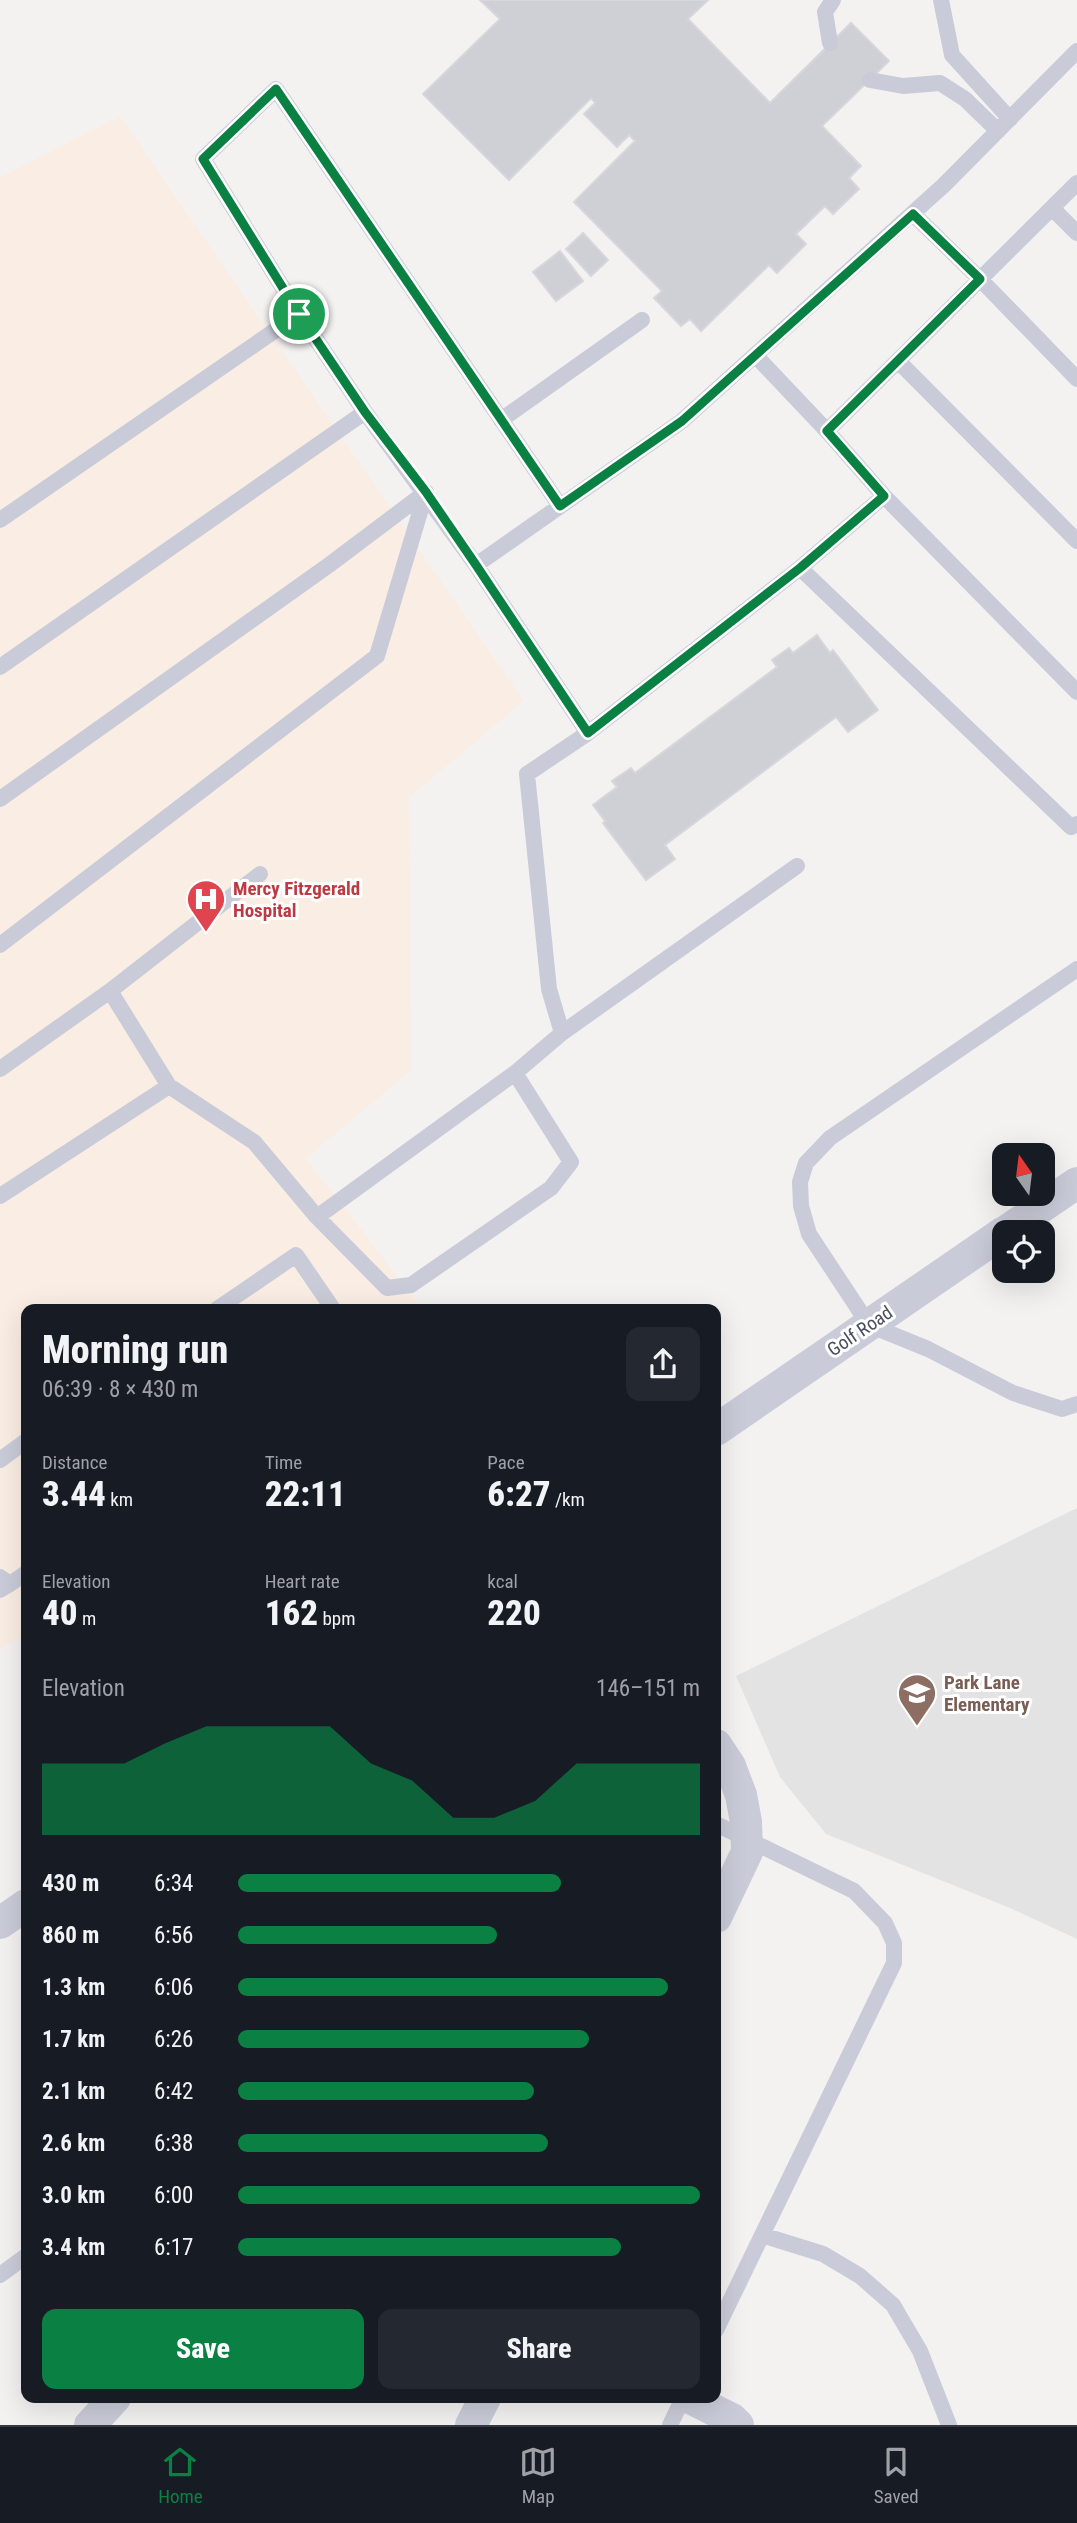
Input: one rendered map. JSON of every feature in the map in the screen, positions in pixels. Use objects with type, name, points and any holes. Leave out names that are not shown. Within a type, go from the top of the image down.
[{"type":"street","name":"Golf Road","points":[[1023,1220],[1077,1183]]},
{"type":"street","name":"Golf Road","points":[[721,1427],[992,1241]]},
{"type":"street","points":[[721,1752],[730,1766],[741,1795],[747,1838],[747,1852],[721,1907]]},
{"type":"street","points":[[0,1923],[21,1908]]},
{"type":"street","points":[[90,2425],[110,2403]]},
{"type":"street","points":[[471,2425],[482,2403]]},
{"type":"street","points":[[700,2403],[732,2419],[738,2425]]},
{"type":"lane","points":[[830,43],[825,12],[833,0]]},
{"type":"lane","points":[[941,0],[952,55],[1010,119]]},
{"type":"lane","points":[[476,565],[682,421],[913,214],[1077,51]]},
{"type":"lane","points":[[870,80],[903,86],[940,83],[965,99],[998,131]]},
{"type":"lane","points":[[560,506],[276,89],[203,159],[299,314],[365,412],[426,492],[588,733]]},
{"type":"lane","points":[[827,431],[1077,183]]},
{"type":"lane","points":[[1052,208],[1077,233]]},
{"type":"lane","points":[[913,214],[1077,379]]},
{"type":"lane","points":[[0,520],[299,314]]},
{"type":"lane","points":[[501,420],[642,320]]},
{"type":"lane","points":[[755,355],[884,496],[1077,692]]},
{"type":"lane","points":[[898,361],[1077,541]]},
{"type":"lane","points":[[0,667],[365,412]]},
{"type":"lane","points":[[0,799],[329,565],[426,492]]},
{"type":"lane","points":[[0,945],[377,656],[426,492]]},
{"type":"lane","points":[[562,1033],[550,989],[527,774],[588,733],[800,568],[884,496]]},
{"type":"lane","points":[[800,568],[1071,827],[1077,824]]},
{"type":"lane","points":[[317,1217],[515,1073],[562,1033],[797,866]]},
{"type":"lane","points":[[0,1069],[110,991],[260,874]]},
{"type":"lane","points":[[1077,969],[830,1138],[806,1163],[800,1182],[801,1206],[809,1234],[869,1325],[928,1349],[1013,1393],[1062,1409],[1077,1404]]},
{"type":"lane","points":[[110,991],[169,1086],[254,1142],[317,1217],[387,1288],[411,1285],[551,1188],[571,1161],[515,1073]]},
{"type":"lane","points":[[0,1196],[169,1086]]},
{"type":"lane","points":[[224,1304],[296,1255],[330,1304]]},
{"type":"lane","points":[[0,1460],[21,1445]]},
{"type":"lane","points":[[3,1583],[21,1575]]},
{"type":"lane","points":[[721,1826],[854,1891],[885,1923],[894,1943],[894,1963],[721,2320]]},
{"type":"lane","points":[[762,2235],[823,2254],[860,2276],[893,2305],[920,2351],[949,2425]]},
{"type":"lane","points":[[0,2275],[21,2260]]},
{"type":"lane","points":[[670,2425],[681,2403]]},
{"type":"shaded area","name":"Mercy Fitzgerald Hospital","points":[[120,116],[524,701],[410,797],[412,1070],[306,1158],[419,1304],[21,1304],[21,1636],[0,1650],[0,177]]},
{"type":"shaded area","name":"Park Lane Elementary","points":[[1077,1508],[1077,1939],[1010,1908],[826,1834],[780,1777],[736,1676]]},
{"type":"building","points":[[480,0],[708,0],[688,19],[770,103],[851,23],[889,61],[822,126],[861,166],[849,178],[859,189],[833,214],[825,206],[796,234],[806,244],[777,273],[769,265],[701,331],[690,319],[681,326],[654,298],[662,291],[574,202],[635,141],[629,135],[617,147],[584,114],[595,103],[591,98],[509,180],[423,94],[500,19]]},
{"type":"building","points":[[583,233],[608,260],[591,276],[566,249]]},
{"type":"building","points":[[560,251],[583,281],[556,301],[533,272]]},
{"type":"building","points":[[817,635],[830,653],[833,650],[878,710],[848,732],[836,717],[665,845],[675,859],[646,880],[603,823],[605,821],[593,805],[617,787],[612,781],[631,768],[635,773],[777,667],[772,660],[789,648],[793,653]]},
{"type":"place","name":"Mercy Fitzgerald Hospital","points":[[206,933]]},
{"type":"place","name":"Park Lane Elementary","points":[[917,1727]]},
{"type":"route","points":[[276,89],[560,506],[682,421],[913,214],[980,279],[827,431],[884,496],[800,568],[588,733],[426,492],[365,412],[299,314],[203,159],[276,89]]}]
